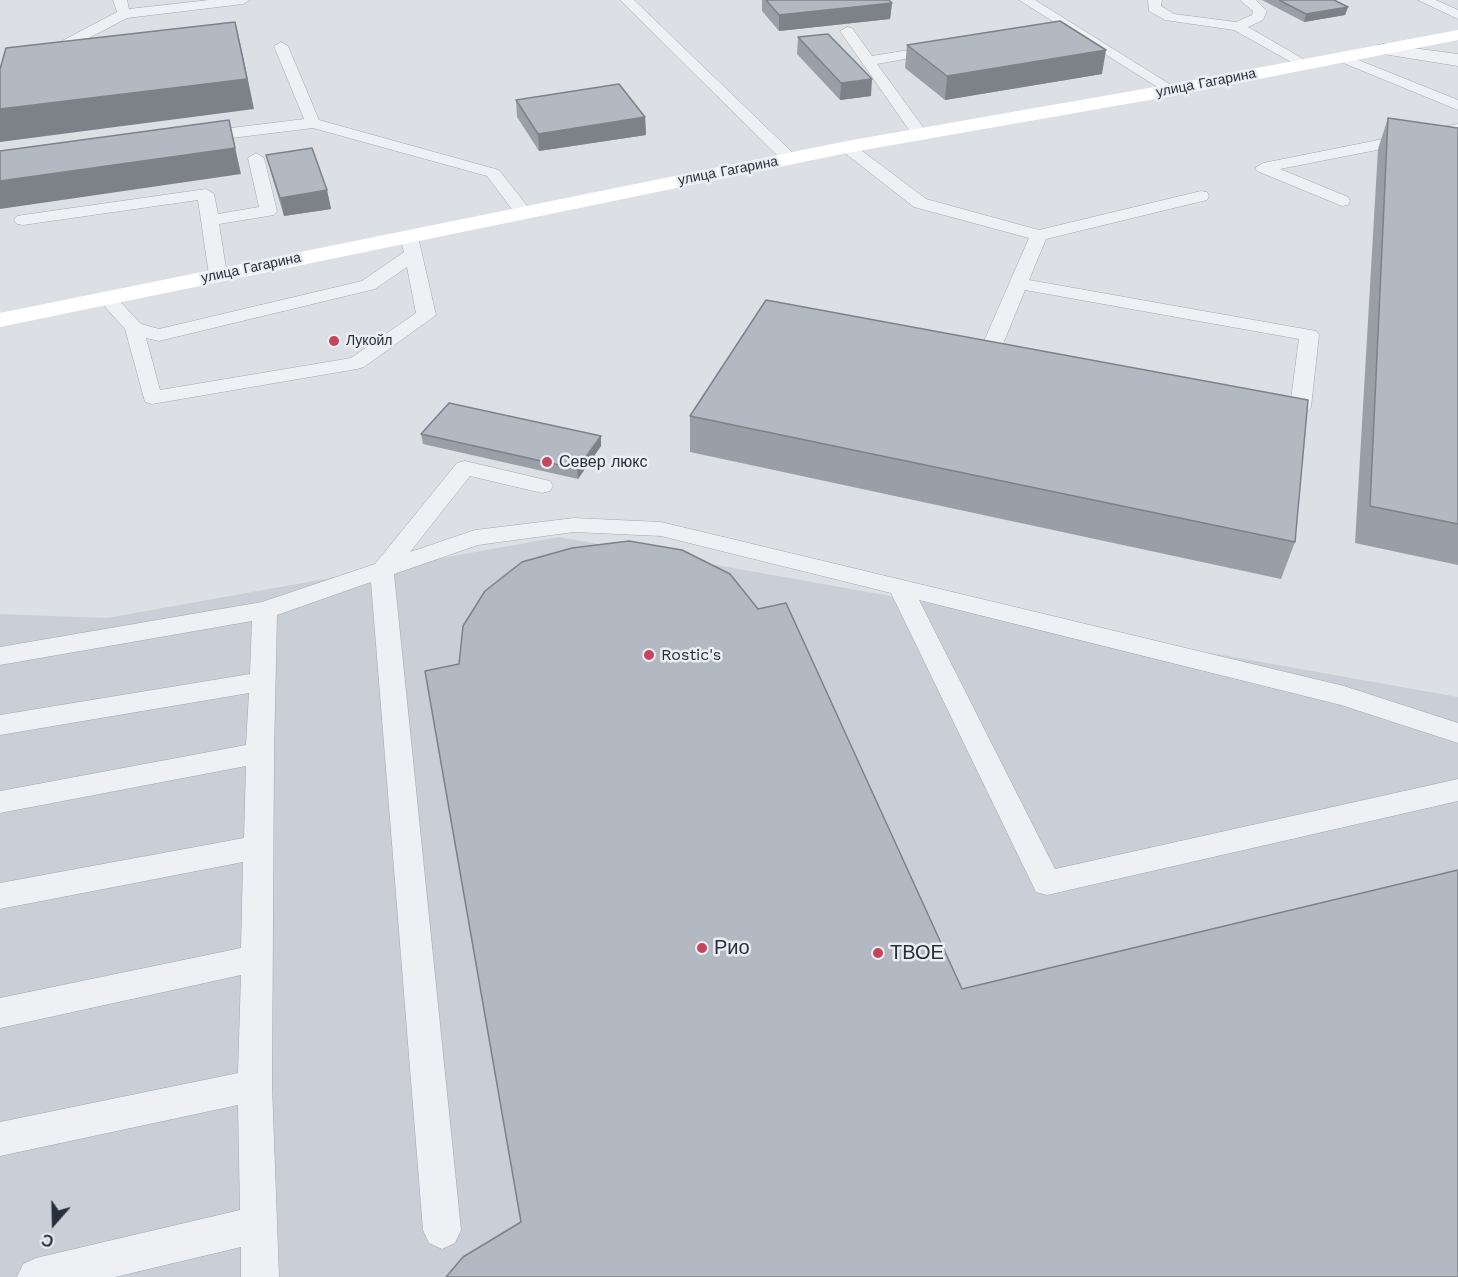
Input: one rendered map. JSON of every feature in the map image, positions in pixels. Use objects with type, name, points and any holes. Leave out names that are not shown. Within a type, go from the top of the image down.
[{"type":"street","name":"улица Гагарина","points":[[0,320],[218,275],[411,245],[523,212],[789,158],[1172,90],[1458,35]]},
{"type":"street","points":[[1383,49],[1458,60]]},
{"type":"lane","points":[[57,62],[55,53],[122,7],[243,0]]},
{"type":"lane","points":[[627,0],[789,158]]},
{"type":"lane","points":[[1026,0],[1172,90]]},
{"type":"lane","points":[[1155,0],[1154,8],[1170,17],[1237,26],[1258,17],[1260,11],[1247,0]]},
{"type":"lane","points":[[1425,0],[1458,15]]},
{"type":"lane","points":[[1237,26],[1305,64]]},
{"type":"lane","points":[[847,31],[920,134]]},
{"type":"lane","points":[[281,46],[313,123]]},
{"type":"lane","points":[[868,61],[957,46]]},
{"type":"lane","points":[[1341,57],[1458,105]]},
{"type":"lane","points":[[186,138],[313,123],[493,173],[523,212]]},
{"type":"lane","points":[[1342,201],[1263,168],[1458,129]]},
{"type":"lane","points":[[847,147],[920,203],[1039,236],[1201,195]]},
{"type":"lane","points":[[210,220],[268,211],[256,159]]},
{"type":"lane","points":[[23,220],[206,194],[218,275]]},
{"type":"lane","points":[[1037,357],[991,348],[1039,236]]},
{"type":"lane","points":[[134,328],[159,335],[368,285],[411,245]]},
{"type":"lane","points":[[106,298],[134,328],[152,398],[357,363],[426,315],[411,245]]},
{"type":"lane","points":[[1020,284],[1309,335],[1301,407],[1255,398]]},
{"type":"lane","points":[[442,1230],[382,571],[465,468],[542,486]]},
{"type":"lane","points":[[0,656],[265,610],[475,538],[574,525],[661,529],[1344,696],[1458,733]]},
{"type":"lane","points":[[900,587],[1047,884],[1458,789]]},
{"type":"lane","points":[[260,1277],[255,1086],[260,753],[265,610]]},
{"type":"lane","points":[[0,725],[263,681]]},
{"type":"lane","points":[[0,802],[260,753]]},
{"type":"lane","points":[[0,896],[259,847]]},
{"type":"lane","points":[[0,1013],[257,958]]},
{"type":"lane","points":[[0,1139],[255,1086]]},
{"type":"lane","points":[[36,1277],[258,1224]]},
{"type":"shaded area","points":[[559,537],[1458,697],[1458,1277],[0,1277],[0,614],[107,618]]},
{"type":"building","points":[[766,0],[889,0],[892,3],[779,15]]},
{"type":"building","points":[[1279,0],[1334,0],[1348,7],[1306,14]]},
{"type":"building","points":[[1060,21],[1106,50],[947,76],[907,45]]},
{"type":"building","points":[[235,22],[247,79],[0,109],[0,69],[6,48]]},
{"type":"building","points":[[828,34],[872,79],[841,83],[798,37]]},
{"type":"building","points":[[619,84],[645,117],[538,134],[516,100]]},
{"type":"building","points":[[1388,118],[1458,128],[1458,524],[1370,506]]},
{"type":"building","points":[[229,120],[235,148],[0,181],[0,151]]},
{"type":"building","points":[[312,148],[327,190],[280,198],[266,155]]},
{"type":"building","points":[[766,300],[1308,400],[1295,542],[690,416]]},
{"type":"building","name":"Север люкс","points":[[449,403],[601,436],[577,469],[421,434]]},
{"type":"building","name":"Рио","points":[[629,541],[682,550],[730,574],[758,609],[786,603],[962,989],[1458,870],[1458,1277],[446,1277],[463,1257],[521,1222],[425,671],[459,664],[463,626],[485,591],[522,562],[572,548]]},
{"type":"place","name":"Лукойл","points":[[334,341]]},
{"type":"place","name":"Север люкс","points":[[547,462]]},
{"type":"place","name":"Rostic's","points":[[649,655]]},
{"type":"place","name":"Рио","points":[[702,948]]},
{"type":"place","name":"ТВОЕ","points":[[878,953]]}]
